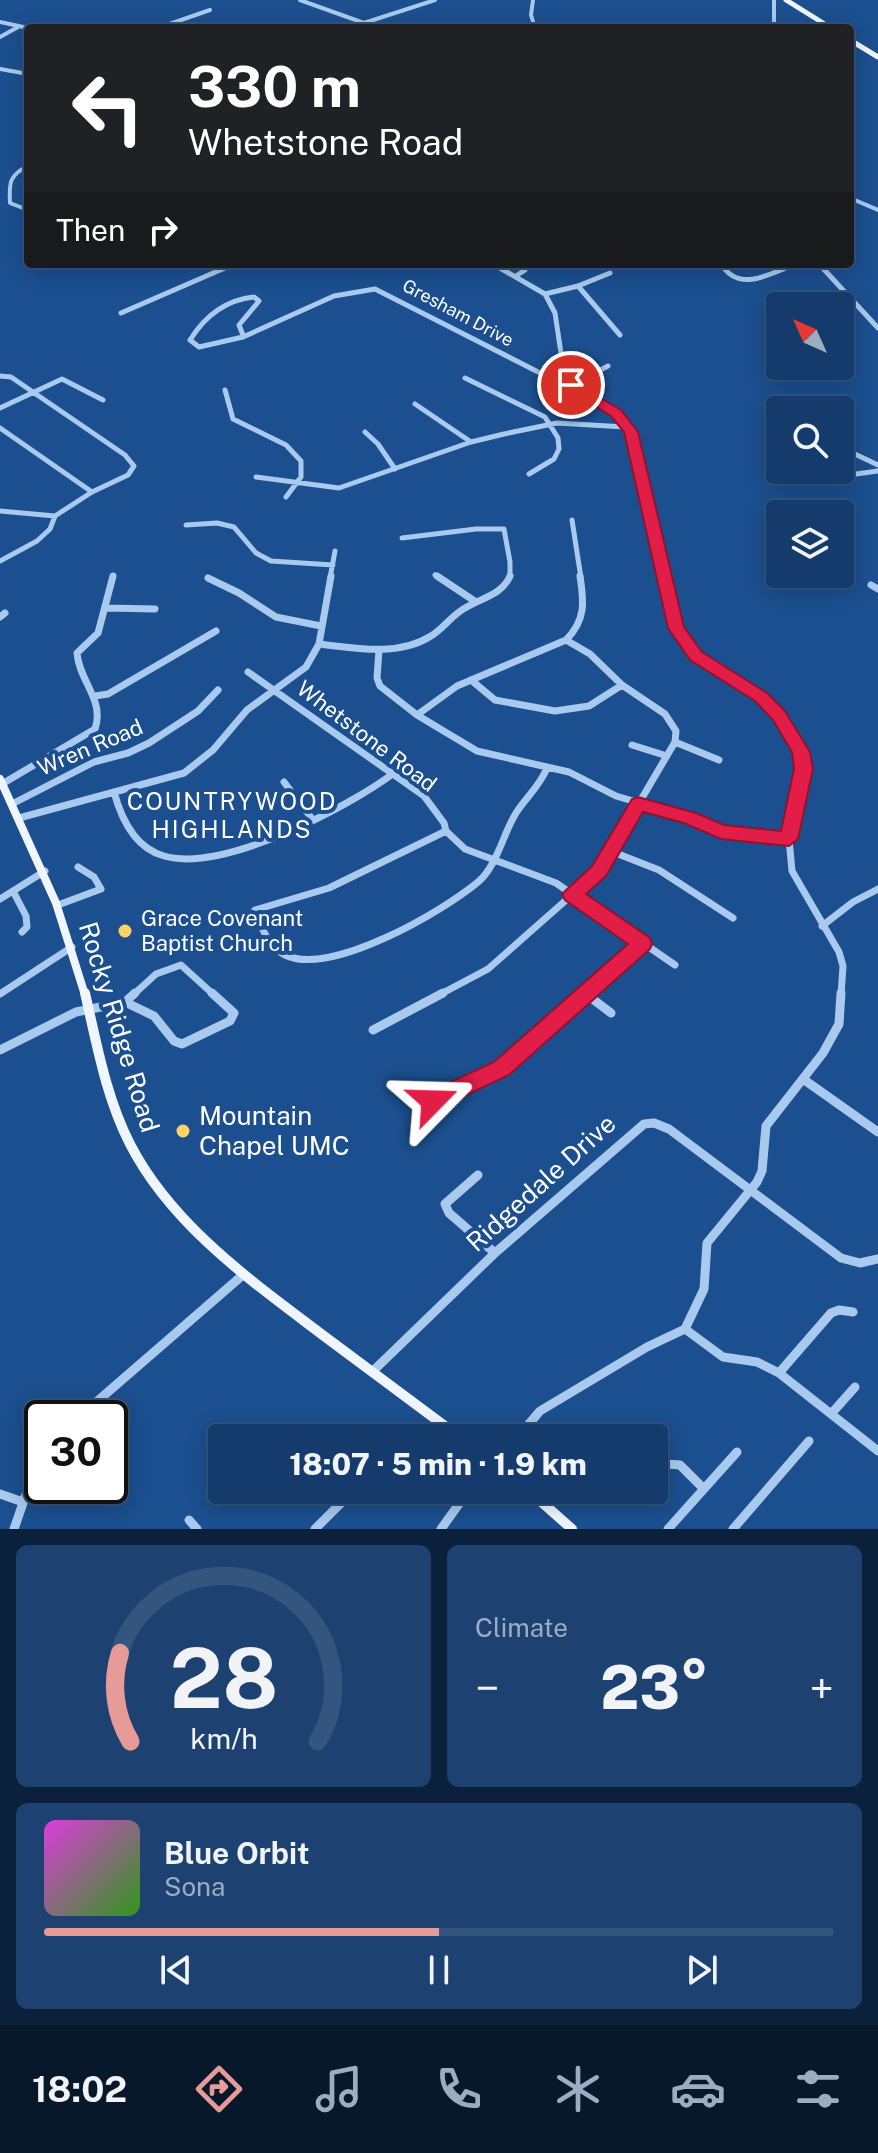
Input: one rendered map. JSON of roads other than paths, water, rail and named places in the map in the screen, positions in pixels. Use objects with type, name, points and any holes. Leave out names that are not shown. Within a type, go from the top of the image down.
[{"type":"main road","points":[[786,0],[825,24]]},
{"type":"main road","points":[[854,42],[878,57]]},
{"type":"main road","name":"Rocky Ridge Road","points":[[1,782],[45,871],[58,905],[113,1103],[130,1146],[156,1187],[200,1235],[244,1274],[442,1424]]},
{"type":"main road","points":[[544,1504],[572,1529]]},
{"type":"street","points":[[300,0],[364,23],[435,0]]},
{"type":"street","points":[[533,0],[531,15],[534,24]]},
{"type":"street","points":[[774,0],[774,24]]},
{"type":"street","points":[[170,24],[210,10]]},
{"type":"street","points":[[0,22],[24,28]]},
{"type":"street","points":[[0,37],[18,27]]},
{"type":"street","points":[[0,69],[24,73]]},
{"type":"street","points":[[24,168],[11,174],[8,181],[10,203],[24,208]]},
{"type":"street","points":[[854,200],[878,210]]},
{"type":"street","points":[[121,313],[225,268]]},
{"type":"street","points":[[501,268],[545,294],[555,313],[561,368],[568,383],[608,366]]},
{"type":"street","points":[[516,276],[525,268]]},
{"type":"street","points":[[724,268],[732,277],[752,282],[786,268]]},
{"type":"street","points":[[823,268],[878,328]]},
{"type":"street","points":[[545,294],[578,286],[610,273]]},
{"type":"street","points":[[578,286],[620,335]]},
{"type":"street","name":"Gresham Drive","points":[[243,335],[239,325],[259,301],[257,298],[245,297],[208,315],[191,337],[199,347],[243,335],[347,292],[375,289],[548,377],[568,383],[616,413],[625,427]]},
{"type":"street","points":[[0,376],[11,377],[133,461],[128,475],[92,492],[55,516],[50,529],[37,541],[0,561]]},
{"type":"street","points":[[465,378],[545,417],[558,438],[559,449],[554,459],[529,474]]},
{"type":"street","points":[[0,408],[62,379],[92,398],[103,400]]},
{"type":"street","points":[[225,390],[233,419],[279,440],[295,452],[303,468],[297,483],[286,497]]},
{"type":"street","points":[[415,404],[471,442]]},
{"type":"street","points":[[256,477],[339,488],[356,485],[471,442],[550,425],[566,423],[604,428],[625,427],[634,441],[676,628],[696,656],[761,697],[779,715],[801,752],[803,769],[789,839],[792,871],[839,952],[843,966],[842,999],[833,1037],[766,1126],[762,1171],[707,1243],[704,1289],[685,1329],[647,1347],[540,1411],[529,1424]]},
{"type":"street","points":[[0,428],[92,492]]},
{"type":"street","points":[[365,432],[378,444],[395,469]]},
{"type":"street","points":[[854,454],[878,465]]},
{"type":"street","points":[[854,474],[878,471]]},
{"type":"street","points":[[0,511],[55,516]]},
{"type":"street","points":[[417,715],[471,680],[566,640],[582,619],[585,607],[572,520]]},
{"type":"street","points":[[186,525],[217,523],[234,527],[256,553],[271,561],[333,565]]},
{"type":"street","points":[[319,644],[379,650],[406,647],[426,639],[459,610],[494,595],[506,584],[511,573],[504,529],[476,529],[402,538]]},
{"type":"street","points":[[19,818],[184,773],[213,750],[247,710],[306,667],[319,644],[335,551]]},
{"type":"street","points":[[435,575],[476,602]]},
{"type":"street","points":[[1,782],[95,729],[100,719],[95,696],[77,662],[77,653],[98,633],[113,576]]},
{"type":"street","points":[[208,578],[239,593],[276,617],[321,626]]},
{"type":"street","points":[[106,608],[155,609]]},
{"type":"street","points":[[95,696],[108,694],[216,631]]},
{"type":"street","points":[[373,1030],[488,969],[599,871],[613,852],[675,742],[676,731],[670,719],[622,685],[590,654],[566,640]]},
{"type":"street","points":[[379,650],[377,678],[380,686],[417,715],[477,751],[569,772],[638,804],[690,818],[721,832],[789,839]]},
{"type":"street","name":"Whetstone Road","points":[[248,672],[424,796],[444,823],[446,831],[465,849],[540,875],[675,965]]},
{"type":"street","points":[[471,680],[495,700],[555,711],[589,706],[622,685]]},
{"type":"street","name":"Wren Road","points":[[12,804],[94,762],[128,753],[149,743],[198,711],[218,690]]},
{"type":"street","points":[[675,742],[719,760]]},
{"type":"street","points":[[632,745],[667,756]]},
{"type":"street","points":[[446,831],[329,888],[255,910],[266,935],[286,956],[318,962],[334,959],[387,936],[479,881],[516,811],[539,786],[547,768]]},
{"type":"street","points":[[114,792],[128,830],[161,856],[180,861],[206,859],[287,834],[363,796],[394,773]]},
{"type":"street","points":[[284,782],[313,820]]},
{"type":"street","points":[[613,852],[659,870],[733,918]]},
{"type":"street","points":[[58,905],[101,889],[94,877],[78,867]]},
{"type":"street","points":[[0,899],[45,871]]},
{"type":"street","points":[[822,926],[853,902],[878,889]]},
{"type":"street","points":[[13,891],[26,916],[27,927],[22,932]]},
{"type":"street","points":[[433,1101],[501,1069],[642,944]]},
{"type":"street","points":[[0,994],[72,947]]},
{"type":"street","points":[[0,1050],[63,1017],[109,1002],[125,1002],[154,1016],[174,1041],[182,1044],[230,1021],[234,1013],[181,965],[152,975],[125,1002]]},
{"type":"street","points":[[586,994],[611,1013]]},
{"type":"street","points":[[803,1079],[878,1132]]},
{"type":"street","name":"Ridgedale Drive","points":[[372,1372],[495,1253],[644,1124],[654,1123],[669,1129],[841,1258],[868,1264],[878,1259]]},
{"type":"street","points":[[478,1175],[445,1204],[449,1213],[495,1253]]},
{"type":"street","points":[[99,1400],[244,1274]]},
{"type":"street","points":[[779,1373],[831,1313],[839,1310],[853,1312]]},
{"type":"street","points":[[685,1329],[723,1357],[757,1362],[779,1373],[878,1451]]},
{"type":"street","points":[[831,1414],[855,1387]]},
{"type":"street","points":[[733,1529],[809,1441]]},
{"type":"street","points":[[668,1529],[737,1452]]},
{"type":"street","points":[[668,1464],[680,1465],[704,1489]]},
{"type":"street","points":[[0,1494],[23,1502],[14,1529]]},
{"type":"street","points":[[315,1529],[340,1504]]},
{"type":"street","points":[[441,1529],[459,1504]]},
{"type":"street","points":[[189,1520],[197,1529]]},
{"type":"place","name":"Grace Covenant Baptist Church","points":[[125,931]]},
{"type":"place","name":"Mountain Chapel UMC","points":[[183,1131]]},
{"type":"district","name":"COUNTRYWOOD HIGHLANDS","points":[[232,816]]}]
